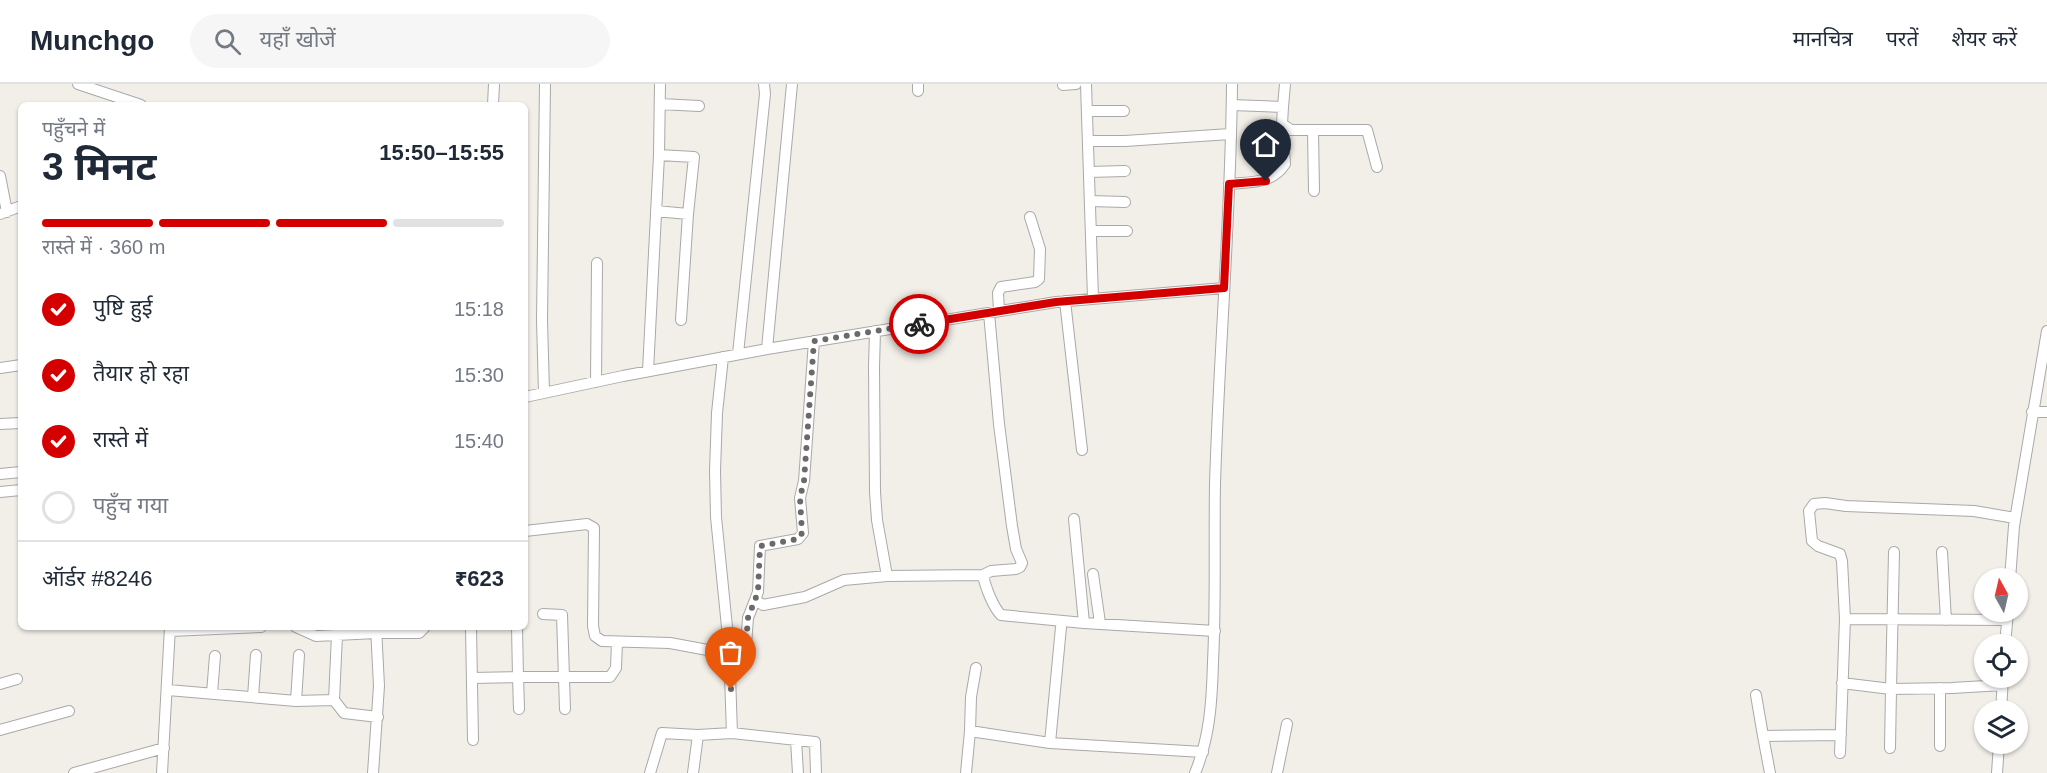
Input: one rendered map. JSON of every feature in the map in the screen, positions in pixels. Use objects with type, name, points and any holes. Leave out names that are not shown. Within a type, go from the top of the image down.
[{"type":"street","points":[[78,84],[132,102]]},
{"type":"street","points":[[493,102],[494,84]]},
{"type":"street","points":[[544,393],[545,84]]},
{"type":"street","points":[[648,371],[659,155],[660,84]]},
{"type":"street","points":[[738,354],[765,94],[764,84]]},
{"type":"street","points":[[767,349],[792,84]]},
{"type":"street","points":[[1063,85],[1076,84]]},
{"type":"street","points":[[1086,84],[1093,298]]},
{"type":"street","points":[[1195,773],[1209,727],[1215,631],[1216,464],[1232,84]]},
{"type":"street","points":[[1229,184],[1266,181],[1281,171],[1285,164],[1282,123],[1285,84]]},
{"type":"street","points":[[660,104],[699,106]]},
{"type":"street","points":[[1232,105],[1283,107]]},
{"type":"street","points":[[1087,111],[1124,111]]},
{"type":"street","points":[[1282,123],[1291,130],[1367,130],[1377,167]]},
{"type":"street","points":[[1313,131],[1314,191]]},
{"type":"street","points":[[1088,141],[1125,141],[1230,134]]},
{"type":"street","points":[[659,155],[694,157],[681,320]]},
{"type":"street","points":[[1089,172],[1125,171]]},
{"type":"street","points":[[0,176],[4,213],[18,207]]},
{"type":"street","points":[[1090,201],[1125,202]]},
{"type":"street","points":[[656,211],[688,214]]},
{"type":"street","points":[[755,600],[763,605],[805,597],[844,580],[887,576],[983,575],[991,571],[1020,567],[1022,563],[1016,549],[1012,526],[998,413],[994,312],[1001,286],[1035,282],[1039,279],[1040,249],[1030,217]]},
{"type":"street","points":[[1090,231],[1126,231]]},
{"type":"street","points":[[596,382],[597,262]]},
{"type":"street","points":[[528,397],[738,354],[994,312],[1093,298],[1224,288]]},
{"type":"street","points":[[1065,301],[1082,450]]},
{"type":"street","points":[[875,331],[875,492],[877,520],[887,576]]},
{"type":"street","points":[[2011,568],[2015,518],[2047,331]]},
{"type":"street","points":[[528,531],[587,524],[594,528],[594,631],[595,636],[602,641],[670,643],[729,651],[746,645],[748,618],[758,592],[760,546],[798,539],[802,533],[800,498],[804,481],[814,341]]},
{"type":"street","points":[[723,357],[717,413],[715,506],[729,651],[732,733]]},
{"type":"street","points":[[0,368],[18,365]]},
{"type":"street","points":[[2032,412],[2047,412]]},
{"type":"street","points":[[0,424],[18,423]]},
{"type":"street","points":[[0,474],[18,472]]},
{"type":"street","points":[[0,492],[18,490]]},
{"type":"street","points":[[1840,753],[1845,619],[1842,561],[1840,554],[1818,546],[1812,541],[1809,511],[1814,504],[1825,502],[1846,506],[1974,511],[2015,518]]},
{"type":"street","points":[[1074,519],[1084,623]]},
{"type":"street","points":[[1890,748],[1894,552]]},
{"type":"street","points":[[1942,552],[1946,620]]},
{"type":"street","points":[[1093,574],[1100,623]]},
{"type":"street","points":[[983,575],[989,594],[1001,615],[1215,631]]},
{"type":"street","points":[[543,614],[562,615],[565,710]]},
{"type":"street","points":[[1845,619],[1974,618]]},
{"type":"street","points":[[1050,743],[1060,627]]},
{"type":"street","points":[[162,773],[170,630]]},
{"type":"street","points":[[302,630],[311,635],[322,632],[337,635],[376,630],[419,633],[422,630]]},
{"type":"street","points":[[374,773],[379,686],[376,630]]},
{"type":"street","points":[[471,630],[473,740]]},
{"type":"street","points":[[517,630],[519,709]]},
{"type":"street","points":[[337,635],[334,700],[344,713],[378,717]]},
{"type":"street","points":[[472,678],[610,676],[616,668],[617,642]]},
{"type":"street","points":[[253,697],[256,655]]},
{"type":"street","points":[[296,701],[299,655]]},
{"type":"street","points":[[212,693],[216,656]]},
{"type":"street","points":[[966,773],[971,698],[976,668]]},
{"type":"street","points":[[0,684],[17,679]]},
{"type":"street","points":[[1842,683],[1891,689],[1941,688],[1974,684]]},
{"type":"street","points":[[1940,746],[1941,688]]},
{"type":"street","points":[[168,690],[296,701],[334,700]]},
{"type":"street","points":[[1756,695],[1770,773]]},
{"type":"street","points":[[0,730],[69,711]]},
{"type":"street","points":[[1276,773],[1287,724]]},
{"type":"street","points":[[970,731],[1050,743],[1203,752]]},
{"type":"street","points":[[650,773],[662,733],[698,735],[732,733],[815,742],[816,773]]},
{"type":"street","points":[[693,773],[698,735]]},
{"type":"street","points":[[1763,736],[1841,735]]},
{"type":"street","points":[[796,740],[798,773]]},
{"type":"street","points":[[74,773],[164,748]]},
{"type":"street","points":[[1997,773],[1998,754]]},
{"type":"way so far","points":[[731,689],[729,647],[746,645],[750,609],[758,592],[760,546],[798,539],[802,533],[800,498],[804,481],[814,341],[919,324]]},
{"type":"route","points":[[919,324],[1056,302],[1224,288],[1229,184],[1266,181]]}]
